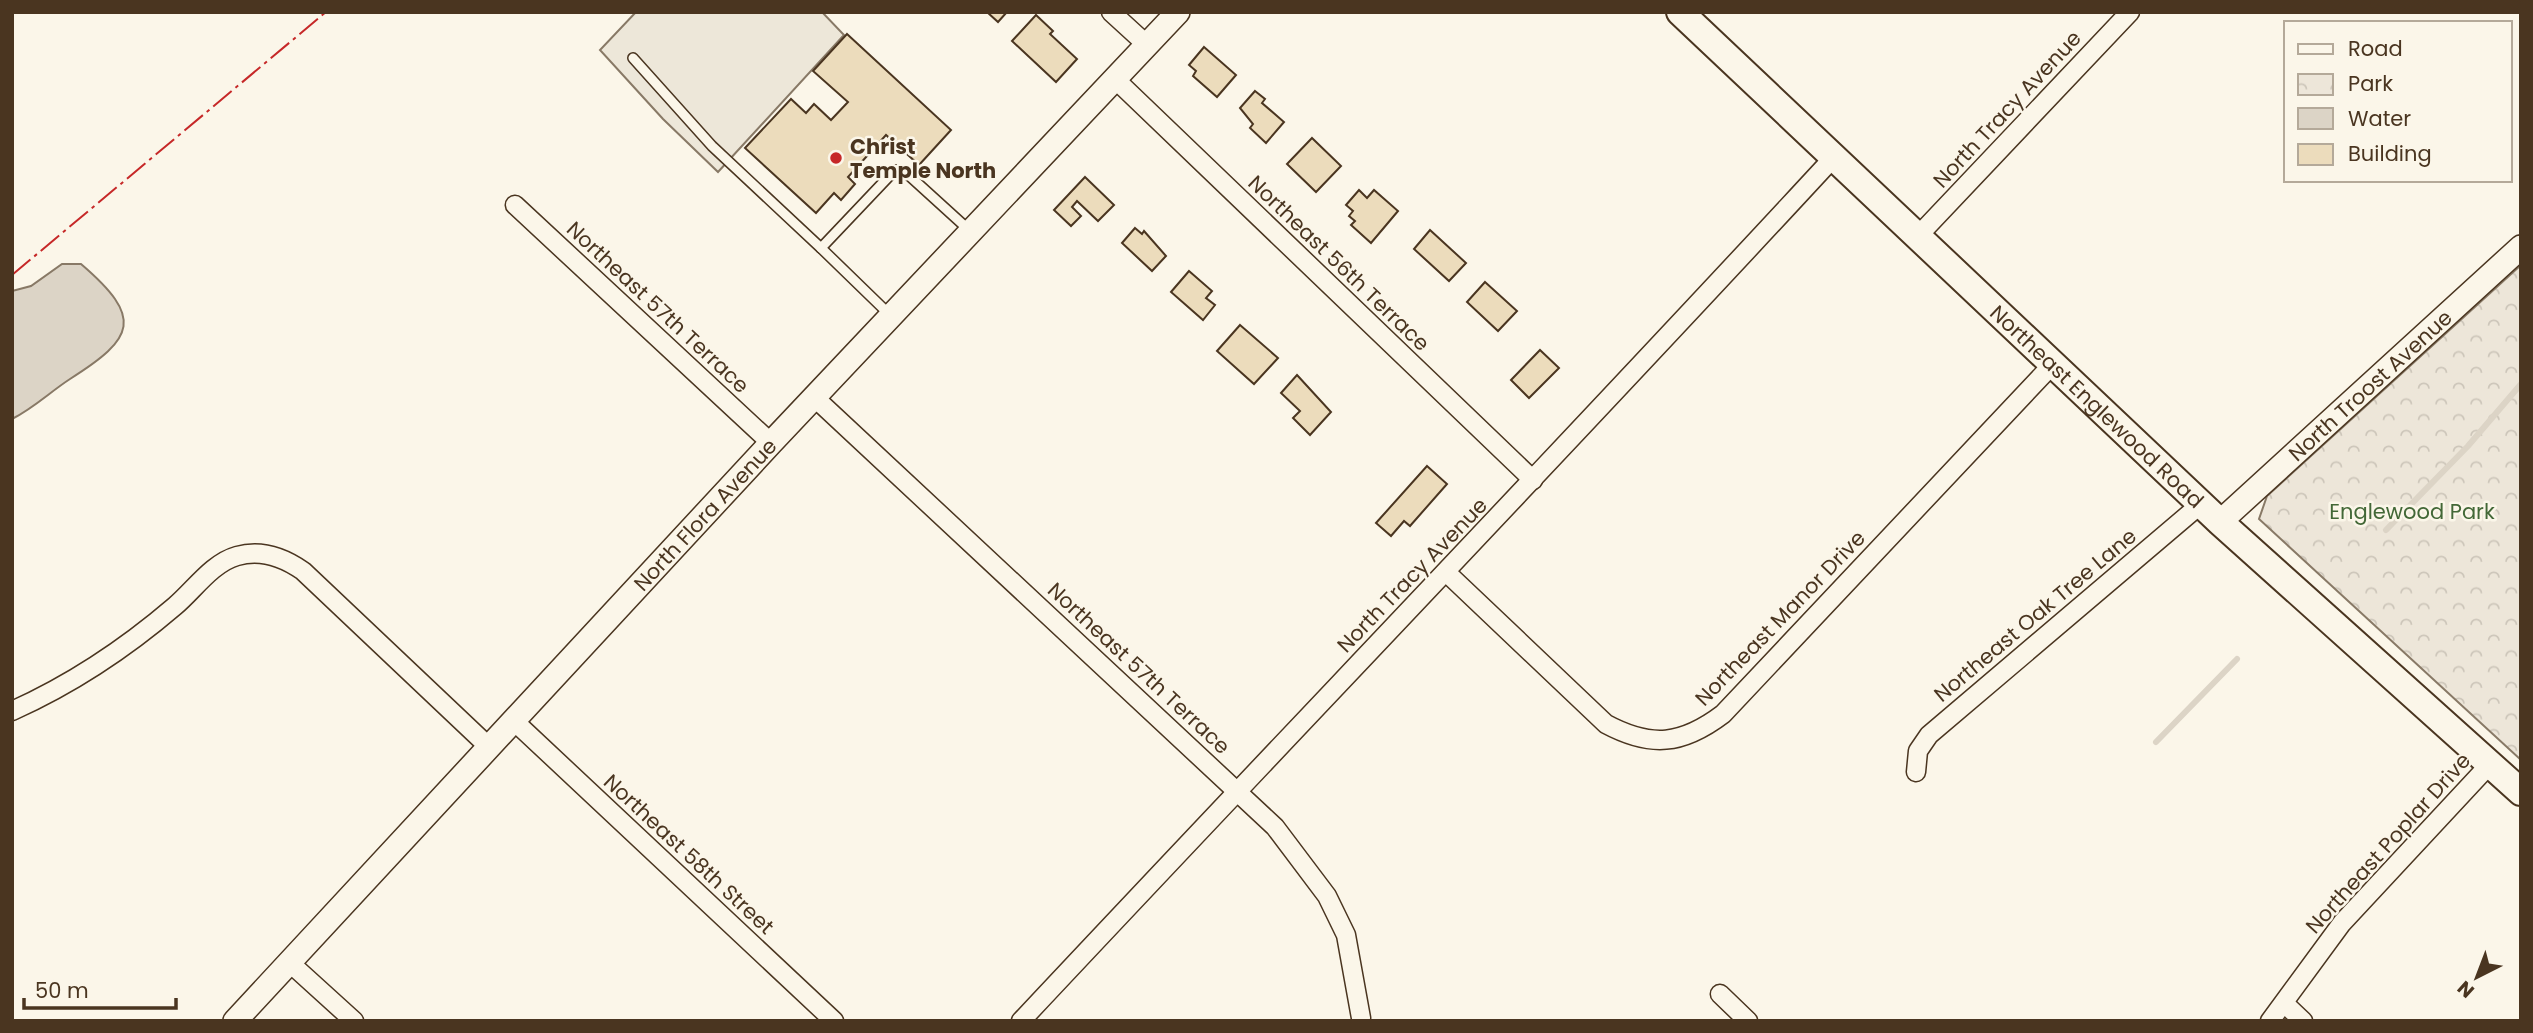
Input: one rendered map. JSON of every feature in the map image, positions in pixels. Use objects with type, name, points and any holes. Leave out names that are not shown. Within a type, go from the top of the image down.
[{"type":"main road","name":"Northeast Englewood Road","points":[[1680,12],[2211,513],[2521,792]]},
{"type":"street","points":[[1111,12],[1146,44]]},
{"type":"street","name":"North Flora Avenue","points":[[235,1021],[771,443],[1178,12]]},
{"type":"street","name":"North Tracy Avenue","points":[[1917,237],[2130,12]]},
{"type":"street","name":"Northeast 56th Terrace","points":[[1114,78],[1533,480]]},
{"type":"street","name":"North Tracy Avenue","points":[[1021,1021],[1447,573],[1832,158]]},
{"type":"street","name":"Northeast 57th Terrace","points":[[515,205],[771,443]]},
{"type":"street","name":"North Troost Avenue","points":[[2211,513],[2521,247]]},
{"type":"street","name":"Northeast Manor Drive","points":[[1447,573],[1606,724],[1641,738],[1679,739],[1703,729],[1723,714],[2052,365]]},
{"type":"street","name":"Northeast 57th Terrace","points":[[814,397],[1275,827],[1326,896],[1346,935],[1361,1018]]},
{"type":"street","name":"Northeast Oak Tree Lane","points":[[1916,772],[1918,751],[1929,735],[2211,513]]},
{"type":"street","points":[[12,711],[67,683],[122,647],[175,606],[222,562],[236,556],[260,553],[278,556],[303,571],[489,747]]},
{"type":"street","name":"Northeast 58th Street","points":[[513,720],[834,1021]]},
{"type":"street","name":"Northeast Poplar Drive","points":[[2270,1021],[2342,922],[2490,764]]},
{"type":"street","points":[[289,962],[354,1021]]},
{"type":"street","points":[[1720,994],[1748,1021]]},
{"type":"street","points":[[2284,1003],[2303,1021]]},
{"type":"lane","points":[[633,58],[712,146],[891,316]]},
{"type":"lane","points":[[821,248],[894,170],[903,170],[970,231]]},
{"type":"green space","name":"Englewood Park","points":[[2521,265],[2521,760],[2259,519],[2267,496]]},
{"type":"shaded area","points":[[636,12],[822,12],[844,35],[718,172],[663,119],[600,50]]},
{"type":"water","points":[[62,264],[81,264],[101,283],[115,299],[122,313],[124,326],[119,339],[92,365],[12,419],[12,291],[31,286]]},
{"type":"building","points":[[987,12],[1007,12],[998,22]]},
{"type":"building","points":[[1036,15],[1053,31],[1050,34],[1077,59],[1056,82],[1012,41]]},
{"type":"building","points":[[847,34],[951,130],[919,165],[886,135],[848,177],[855,184],[841,200],[834,193],[816,213],[745,148],[791,99],[806,113],[814,104],[831,120],[848,102],[813,71]]},
{"type":"building","points":[[1204,47],[1236,75],[1217,97],[1193,76],[1196,71],[1189,65]]},
{"type":"building","points":[[1255,91],[1265,99],[1262,103],[1284,122],[1266,143],[1250,128],[1253,124],[1240,108]]},
{"type":"building","points":[[1312,138],[1341,166],[1316,192],[1287,164]]},
{"type":"building","points":[[1085,177],[1114,205],[1098,221],[1077,201],[1072,207],[1081,216],[1071,226],[1054,210]]},
{"type":"building","points":[[1359,190],[1367,198],[1374,190],[1398,211],[1371,243],[1351,225],[1355,221],[1349,216],[1353,211],[1346,205]]},
{"type":"building","points":[[1135,228],[1142,234],[1144,231],[1166,256],[1152,271],[1122,243]]},
{"type":"building","points":[[1430,230],[1466,263],[1449,281],[1414,249]]},
{"type":"building","points":[[1189,271],[1212,291],[1206,298],[1215,305],[1203,320],[1171,292]]},
{"type":"building","points":[[1485,282],[1517,311],[1498,331],[1467,302]]},
{"type":"building","points":[[1240,325],[1278,358],[1254,384],[1217,351]]},
{"type":"building","points":[[1540,350],[1559,368],[1529,398],[1511,380]]},
{"type":"building","points":[[1297,375],[1331,412],[1310,435],[1293,418],[1300,411],[1281,393]]},
{"type":"building","points":[[1427,466],[1447,484],[1410,526],[1404,521],[1391,536],[1376,523]]},
{"type":"waterway","points":[[2386,530],[2468,446],[2521,384]]},
{"type":"waterway","points":[[2156,742],[2237,659]]},
{"type":"power","points":[[12,275],[326,12]]},
{"type":"place","name":"Christ Temple North","points":[[836,158]]}]
